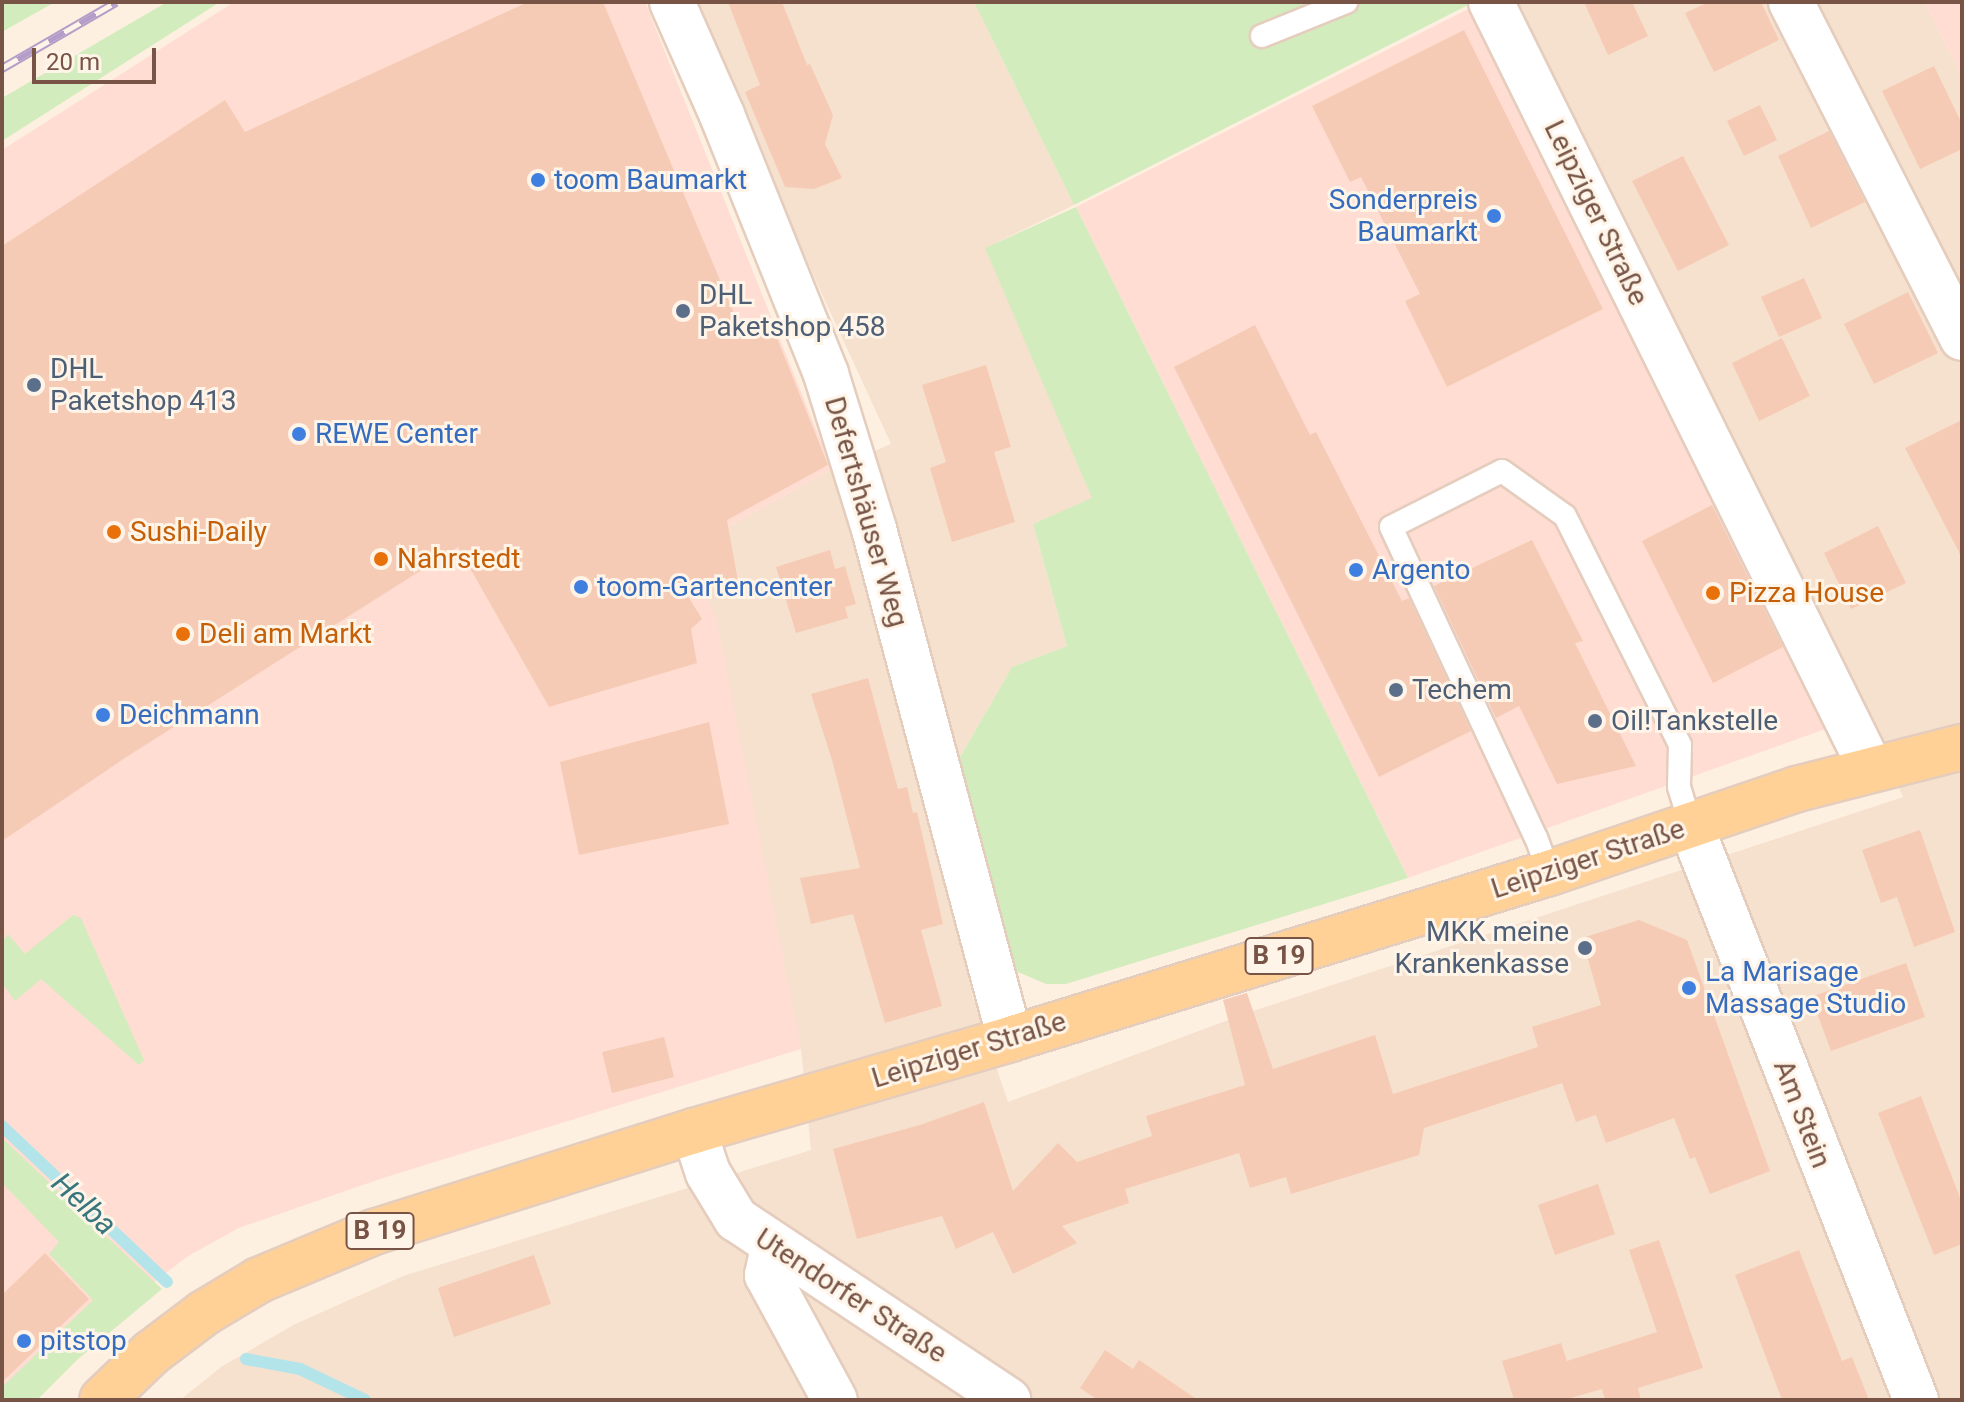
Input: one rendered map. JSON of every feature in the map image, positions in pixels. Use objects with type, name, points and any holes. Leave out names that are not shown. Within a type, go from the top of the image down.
[{"type":"main road","name":"Leipziger Straße","points":[[102,1400],[151,1353],[204,1313],[259,1280],[374,1232],[694,1131],[1010,1039],[1542,855],[1691,826],[1797,789],[1962,747]]},
{"type":"street","name":"Defertshäuser Weg","points":[[672,2],[722,115],[826,374],[874,529],[1010,1039]]},
{"type":"street","name":"Leipziger Straße","points":[[1491,2],[1871,769]]},
{"type":"street","points":[[1791,2],[1962,338]]},
{"type":"street","name":"Am Stein","points":[[1691,826],[1916,1400]]},
{"type":"street","name":"Utendorfer Straße","points":[[694,1131],[708,1173],[736,1219],[773,1247],[1008,1400]]},
{"type":"street","points":[[773,1247],[767,1275],[835,1400]]},
{"type":"lane","points":[[1262,36],[1346,2]]},
{"type":"lane","points":[[1542,855],[1391,527],[1502,471],[1565,516],[1680,745],[1679,787],[1691,826]]},
{"type":"shaded area","points":[[234,2],[645,2],[832,469],[680,554],[716,616],[801,1049],[383,1178],[239,1228],[188,1256],[2,1400],[2,150]]},
{"type":"shaded area","points":[[697,2],[974,2],[1074,205],[986,248],[1093,499],[1033,524],[1067,646],[1012,667],[955,766],[924,778],[973,998],[1008,1102],[1247,1013],[1903,797],[1865,712],[1507,2],[1925,2],[1962,77],[1962,1400],[180,1400],[221,1367],[295,1324],[403,1276],[811,1150],[801,1049],[679,554],[832,469],[891,444],[815,279]]},
{"type":"shaded area","points":[[1925,2],[1962,2],[1962,77]]},
{"type":"shaded area","points":[[1476,5],[1831,727],[1408,878],[1076,207]]},
{"type":"green space","points":[[2,2],[55,2],[2,32]]},
{"type":"green space","points":[[167,2],[220,2],[2,141],[2,98]]},
{"type":"green space","points":[[974,2],[1474,2],[1074,205]]},
{"type":"green space","points":[[1076,207],[1408,878],[1066,984],[1046,984],[1018,972],[1006,956],[955,766],[1012,667],[1067,646],[1033,524],[1092,498],[985,248]]},
{"type":"green space","points":[[73,915],[81,918],[144,1060],[139,1065],[41,979],[15,1001],[2,983],[2,942],[8,934],[25,954]]},
{"type":"green space","points":[[2,1138],[162,1289],[78,1359],[37,1400],[2,1400],[2,1387],[93,1300],[49,1254],[59,1242],[2,1183]]},
{"type":"building","name":"REWE Center","points":[[528,2],[603,2],[744,337],[771,323],[828,465],[727,520],[738,581],[684,590],[702,619],[691,629],[697,663],[549,707],[458,547],[128,756],[2,841],[2,246],[225,100],[245,132]]},
{"type":"building","points":[[728,2],[782,2],[807,65],[810,64],[833,115],[825,144],[842,178],[814,189],[785,187],[745,92],[760,85]]},
{"type":"building","points":[[1584,2],[1632,2],[1648,36],[1608,55]]},
{"type":"building","points":[[1709,2],[1761,2],[1779,40],[1714,72],[1685,13]]},
{"type":"building","points":[[1464,30],[1603,309],[1447,387],[1405,301],[1420,294],[1361,177],[1350,182],[1312,106]]},
{"type":"building","points":[[1934,66],[1962,124],[1962,149],[1920,169],[1882,91]]},
{"type":"building","points":[[1760,105],[1777,140],[1744,156],[1727,121]]},
{"type":"building","points":[[1829,131],[1865,202],[1811,228],[1778,156]]},
{"type":"building","points":[[1683,156],[1729,245],[1678,271],[1632,181]]},
{"type":"building","points":[[1804,278],[1822,318],[1779,337],[1761,297]]},
{"type":"building","points":[[1908,292],[1938,353],[1874,384],[1844,324]]},
{"type":"building","points":[[1255,325],[1310,435],[1316,432],[1402,601],[1409,598],[1471,731],[1379,777],[1174,367]]},
{"type":"building","points":[[1782,338],[1810,396],[1759,421],[1732,363]]},
{"type":"building","points":[[986,365],[1011,447],[994,452],[1015,522],[952,542],[930,468],[946,462],[922,385]]},
{"type":"building","points":[[1962,420],[1962,558],[1905,448]]},
{"type":"building","name":"Pizza House","points":[[1712,505],[1783,647],[1713,683],[1642,541]]},
{"type":"building","points":[[1878,526],[1906,583],[1851,609],[1824,553]]},
{"type":"building","points":[[1532,540],[1583,641],[1575,643],[1636,766],[1557,784],[1519,706],[1496,718],[1434,586]]},
{"type":"building","points":[[830,550],[835,569],[845,566],[856,604],[845,607],[848,618],[796,633],[776,567]]},
{"type":"building","points":[[868,678],[898,789],[907,787],[913,813],[917,812],[943,924],[921,930],[942,1006],[885,1023],[853,914],[811,924],[800,878],[860,868],[811,694]]},
{"type":"building","points":[[709,722],[729,824],[579,855],[560,762]]},
{"type":"building","points":[[1920,830],[1955,932],[1914,947],[1897,897],[1881,903],[1862,850]]},
{"type":"building","points":[[1639,920],[1687,940],[1770,1171],[1710,1194],[1695,1157],[1690,1159],[1674,1118],[1606,1143],[1596,1115],[1576,1122],[1562,1083],[1424,1128],[1419,1155],[1291,1194],[1286,1177],[1250,1188],[1239,1153],[1125,1189],[1129,1203],[1062,1226],[1077,1243],[1013,1274],[993,1232],[956,1249],[942,1216],[857,1239],[833,1149],[920,1125],[984,1102],[1013,1191],[1058,1143],[1077,1162],[1152,1136],[1146,1116],[1245,1085],[1223,1000],[1247,993],[1273,1069],[1375,1035],[1393,1094],[1538,1047],[1532,1027],[1601,1005],[1582,938]]},
{"type":"building","points":[[1906,963],[1925,1017],[1831,1051],[1811,997]]},
{"type":"building","points":[[664,1037],[674,1077],[612,1093],[602,1052]]},
{"type":"building","points":[[1921,1096],[1962,1203],[1962,1244],[1934,1255],[1878,1113]]},
{"type":"building","points":[[1598,1184],[1615,1234],[1555,1255],[1538,1205]]},
{"type":"building","points":[[1659,1240],[1703,1368],[1638,1388],[1641,1400],[1605,1400],[1602,1389],[1564,1400],[1514,1400],[1502,1361],[1561,1343],[1567,1361],[1657,1332],[1629,1250]]},
{"type":"building","points":[[1799,1250],[1842,1361],[1852,1357],[1869,1400],[1782,1400],[1735,1275]]},
{"type":"building","name":"pitstop","points":[[45,1253],[89,1299],[2,1382],[2,1295]]},
{"type":"building","points":[[534,1255],[551,1304],[454,1337],[438,1288]]},
{"type":"building","points":[[1105,1350],[1133,1369],[1139,1360],[1198,1400],[1098,1400],[1080,1388]]},
{"type":"waterway","name":"Helba","points":[[2,1126],[167,1282]]},
{"type":"waterway","name":"Helba","points":[[246,1359],[300,1369],[365,1400]]},
{"type":"railway","points":[[2,68],[116,2]]},
{"type":"place","name":"toom Baumarkt","points":[[538,180]]},
{"type":"place","name":"Sonderpreis Baumarkt","points":[[1494,216]]},
{"type":"place","name":"DHL Paketshop 458","points":[[683,311]]},
{"type":"place","name":"DHL Paketshop 413","points":[[34,385]]},
{"type":"place","name":"REWE Center","points":[[299,434]]},
{"type":"place","name":"Sushi-Daily","points":[[114,532]]},
{"type":"place","name":"Nahrstedt","points":[[381,559]]},
{"type":"place","name":"Argento","points":[[1356,570]]},
{"type":"place","name":"toom-Gartencenter","points":[[581,587]]},
{"type":"place","name":"Pizza House","points":[[1713,593]]},
{"type":"place","name":"Deli am Markt","points":[[183,634]]},
{"type":"place","name":"Techem","points":[[1396,690]]},
{"type":"place","name":"Deichmann","points":[[103,715]]},
{"type":"place","name":"Oil!Tankstelle","points":[[1595,721]]},
{"type":"place","name":"MKK meine Krankenkasse","points":[[1585,948]]},
{"type":"place","name":"La Marisage Massage Studio","points":[[1689,988]]},
{"type":"place","name":"pitstop","points":[[24,1341]]}]
